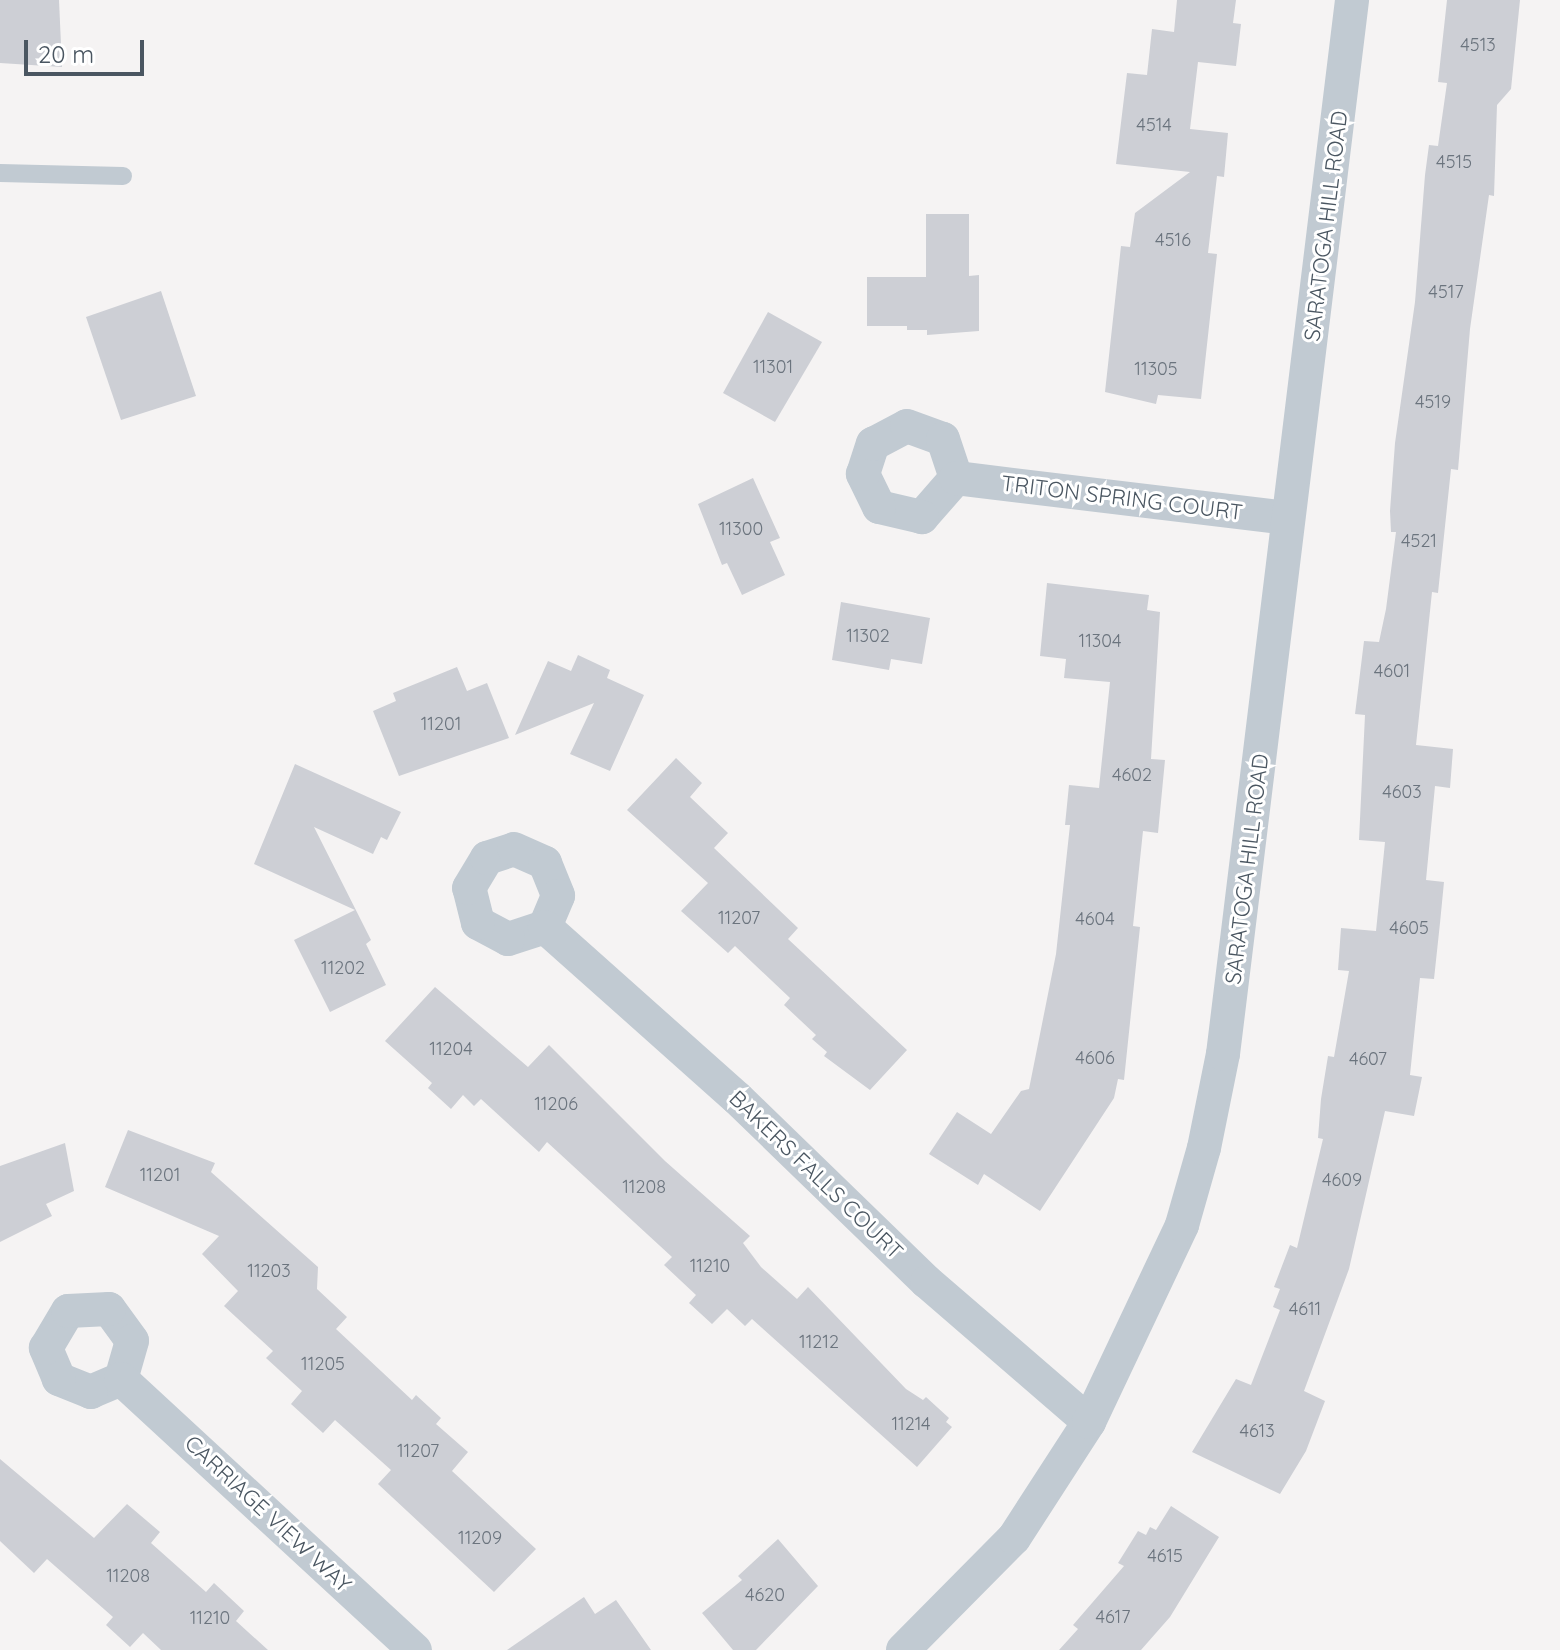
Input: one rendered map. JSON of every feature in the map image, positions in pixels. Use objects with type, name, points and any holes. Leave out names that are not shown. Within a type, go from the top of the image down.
[{"type":"street","name":"SARATOGA HILL ROAD","points":[[903,1650],[1014,1538],[1089,1422],[1182,1225],[1204,1148],[1223,1054],[1352,0]]},
{"type":"street","name":"TRITON SPRING COURT","points":[[956,478],[1287,518]]},
{"type":"street","name":"BAKERS FALLS COURT","points":[[545,927],[737,1098],[927,1282],[1089,1422]]},
{"type":"street","name":"CARRIAGE VIEW WAY","points":[[121,1379],[415,1650]]},
{"type":"lane","points":[[0,173],[123,176]]},
{"type":"building","points":[[0,0],[59,0],[62,67],[0,63]]},
{"type":"building","points":[[1177,0],[1236,0],[1233,23],[1241,24],[1236,66],[1198,62],[1190,129],[1228,133],[1224,177],[1217,176],[1208,253],[1217,254],[1201,399],[1158,395],[1156,404],[1105,392],[1121,246],[1130,247],[1135,213],[1190,172],[1116,164],[1127,73],[1147,75],[1152,29],[1174,32]]},
{"type":"building","points":[[1447,0],[1520,0],[1511,89],[1497,105],[1494,196],[1489,195],[1470,329],[1458,470],[1451,469],[1438,593],[1432,592],[1416,745],[1453,749],[1450,788],[1435,786],[1426,880],[1444,882],[1434,979],[1420,978],[1410,1075],[1422,1077],[1414,1116],[1385,1111],[1349,1269],[1304,1391],[1325,1401],[1306,1451],[1280,1494],[1192,1452],[1236,1379],[1251,1385],[1280,1310],[1273,1307],[1280,1289],[1274,1287],[1290,1245],[1297,1248],[1323,1139],[1318,1138],[1321,1099],[1328,1056],[1334,1057],[1349,971],[1338,970],[1341,928],[1376,931],[1385,842],[1359,840],[1365,715],[1355,714],[1364,641],[1379,642],[1396,532],[1391,532],[1390,511],[1395,443],[1415,302],[1429,145],[1438,146],[1447,83],[1438,82]]},
{"type":"building","points":[[926,214],[969,214],[969,276],[979,275],[979,331],[927,335],[927,330],[907,330],[907,326],[867,326],[867,277],[926,277]]},
{"type":"building","points":[[161,291],[196,396],[121,420],[86,317]]},
{"type":"building","points":[[768,312],[822,342],[775,422],[723,393]]},
{"type":"building","points":[[753,478],[780,538],[770,542],[785,575],[742,595],[727,563],[722,565],[698,504]]},
{"type":"building","points":[[1047,583],[1149,595],[1147,610],[1160,612],[1151,759],[1165,760],[1158,833],[1143,831],[1133,926],[1140,927],[1124,1080],[1118,1079],[1114,1098],[1040,1211],[984,1174],[978,1185],[929,1154],[957,1112],[991,1134],[1021,1091],[1029,1089],[1056,954],[1070,825],[1065,825],[1069,785],[1099,788],[1110,682],[1064,678],[1066,659],[1040,656]]},
{"type":"building","points":[[841,602],[930,618],[922,664],[891,659],[889,670],[832,660]]},
{"type":"building","points":[[578,655],[610,670],[607,678],[644,695],[610,771],[570,754],[594,703],[515,735],[548,661],[571,671]]},
{"type":"building","points":[[457,667],[467,691],[487,683],[509,738],[399,776],[373,711],[396,701],[393,693]]},
{"type":"building","points":[[676,758],[702,783],[690,797],[728,833],[714,848],[798,928],[788,939],[907,1050],[870,1090],[824,1056],[827,1052],[812,1039],[816,1035],[784,1005],[790,998],[735,946],[728,953],[681,911],[708,883],[627,810]]},
{"type":"building","points":[[295,764],[401,812],[387,840],[381,837],[373,854],[314,827],[371,940],[366,944],[386,985],[330,1012],[294,940],[355,910],[254,864]]},
{"type":"building","points":[[435,987],[528,1067],[549,1045],[665,1161],[750,1236],[743,1243],[761,1267],[797,1299],[808,1287],[906,1389],[923,1400],[926,1397],[949,1418],[946,1422],[952,1427],[917,1467],[752,1319],[745,1326],[727,1309],[712,1324],[689,1303],[696,1295],[664,1265],[672,1257],[547,1142],[539,1152],[481,1099],[474,1106],[463,1095],[451,1109],[428,1088],[432,1083],[385,1041]]},
{"type":"building","points":[[128,1130],[215,1163],[211,1172],[318,1267],[317,1289],[347,1317],[336,1329],[412,1400],[416,1395],[441,1418],[436,1424],[468,1452],[452,1471],[536,1549],[494,1592],[378,1484],[391,1470],[335,1420],[323,1433],[291,1404],[302,1391],[266,1358],[273,1351],[224,1306],[238,1291],[202,1254],[219,1236],[105,1187]]},
{"type":"building","points":[[65,1143],[74,1191],[46,1204],[52,1216],[0,1242],[0,1166]]},
{"type":"building","points":[[0,1459],[94,1538],[127,1504],[160,1532],[151,1543],[206,1592],[214,1583],[244,1611],[236,1621],[268,1650],[161,1650],[143,1633],[130,1647],[106,1625],[113,1617],[47,1559],[34,1573],[0,1541]]},
{"type":"building","points":[[1171,1506],[1219,1537],[1170,1617],[1141,1650],[1059,1650],[1078,1629],[1073,1625],[1124,1566],[1118,1563],[1138,1531],[1146,1535],[1150,1527],[1156,1530]]},
{"type":"building","points":[[778,1539],[818,1586],[756,1650],[733,1650],[702,1613],[742,1580],[738,1576]]},
{"type":"building","points":[[584,1597],[595,1614],[616,1600],[651,1650],[507,1650]]}]
